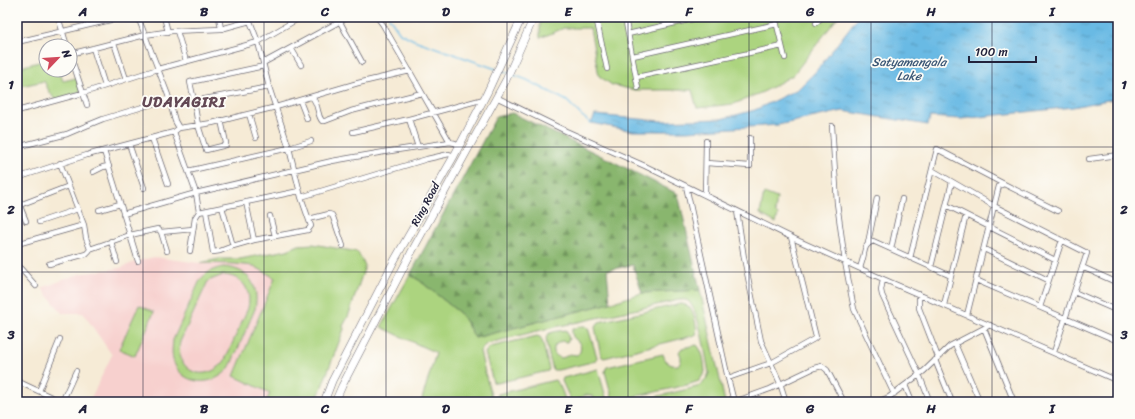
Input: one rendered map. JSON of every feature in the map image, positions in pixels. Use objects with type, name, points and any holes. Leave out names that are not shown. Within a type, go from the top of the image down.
[{"type":"main road","name":"Ring Road","points":[[324,402],[332,381],[394,262],[454,156],[485,96],[522,17]]},
{"type":"main road","name":"Ring Road","points":[[335,402],[411,253],[506,80],[534,17]]},
{"type":"main road","points":[[485,96],[496,97]]},
{"type":"main road","points":[[332,381],[342,386]]},
{"type":"street","points":[[58,17],[64,38]]},
{"type":"street","points":[[17,42],[122,17]]},
{"type":"street","points":[[138,17],[169,99],[175,121],[179,128]]},
{"type":"street","points":[[164,17],[168,32]]},
{"type":"street","points":[[219,17],[221,29]]},
{"type":"street","points":[[17,111],[83,93],[158,69],[258,42],[301,17]]},
{"type":"street","points":[[221,120],[226,145],[208,150],[204,148],[190,82],[263,64],[348,17]]},
{"type":"street","points":[[377,17],[410,71],[450,142]]},
{"type":"street","points":[[596,17],[607,69]]},
{"type":"street","points":[[624,17],[633,56],[638,88]]},
{"type":"street","points":[[775,17],[785,58]]},
{"type":"street","points":[[815,17],[816,22],[822,17]]},
{"type":"street","points":[[628,34],[698,18]]},
{"type":"street","points":[[78,52],[145,35],[178,31],[221,29],[249,19],[258,42],[269,87],[289,148],[301,197],[311,226],[308,230],[254,240],[213,252],[206,211]]},
{"type":"street","points":[[340,22],[362,62]]},
{"type":"street","points":[[633,56],[777,24]]},
{"type":"street","points":[[178,31],[186,61]]},
{"type":"street","points":[[114,43],[126,79]]},
{"type":"street","points":[[637,77],[782,46]]},
{"type":"street","points":[[93,48],[104,86]]},
{"type":"street","points":[[291,48],[301,65]]},
{"type":"street","points":[[17,178],[60,163],[174,132],[179,128],[249,114],[300,101],[358,83],[410,71]]},
{"type":"street","points":[[78,78],[87,105]]},
{"type":"street","points":[[194,102],[269,87]]},
{"type":"street","points":[[312,97],[318,105],[320,119],[325,121],[351,111],[422,93]]},
{"type":"street","points":[[353,132],[433,113],[485,96]]},
{"type":"street","points":[[496,97],[845,262],[1118,381]]},
{"type":"street","points":[[17,147],[67,134],[103,119],[169,99]]},
{"type":"street","points":[[300,101],[307,119]]},
{"type":"street","points":[[249,114],[256,138]]},
{"type":"street","points":[[409,119],[418,147]]},
{"type":"street","points":[[832,126],[837,203],[845,262],[854,309],[894,394]]},
{"type":"street","points":[[174,132],[196,193],[199,212],[195,218],[190,251]]},
{"type":"street","points":[[152,138],[168,184]]},
{"type":"street","points":[[706,162],[750,166],[750,138]]},
{"type":"street","points":[[188,171],[289,148],[311,141]]},
{"type":"street","points":[[123,214],[196,193],[332,161],[450,142],[459,146]]},
{"type":"street","points":[[705,195],[706,142]]},
{"type":"street","points":[[129,144],[144,188]]},
{"type":"street","points":[[910,258],[937,149],[1058,211]]},
{"type":"street","points":[[104,151],[138,261]]},
{"type":"street","points":[[301,197],[427,159],[449,154],[454,156]]},
{"type":"street","points":[[1089,159],[1118,155]]},
{"type":"street","points":[[60,163],[84,225],[86,238],[90,248]]},
{"type":"street","points":[[93,172],[109,166]]},
{"type":"street","points":[[932,170],[994,206],[1087,253],[1054,352]]},
{"type":"street","points":[[931,267],[952,182]]},
{"type":"street","points":[[967,315],[999,186],[1004,184]]},
{"type":"street","points":[[18,205],[69,186]]},
{"type":"street","points":[[686,186],[734,402],[770,389],[780,383],[822,366],[827,370],[844,402]]},
{"type":"street","points":[[199,212],[300,191]]},
{"type":"street","points":[[860,268],[865,247],[868,243],[877,198]]},
{"type":"street","points":[[17,199],[18,205],[26,221]]},
{"type":"street","points":[[890,249],[902,199]]},
{"type":"street","points":[[246,202],[254,240]]},
{"type":"street","points":[[98,210],[120,204]]},
{"type":"street","points":[[946,205],[1055,260]]},
{"type":"street","points":[[222,207],[233,246]]},
{"type":"street","points":[[39,222],[78,209]]},
{"type":"street","points":[[737,211],[744,258],[761,341],[780,383],[786,402]]},
{"type":"street","points":[[309,219],[329,214],[332,215],[343,246]]},
{"type":"street","points":[[944,305],[966,215]]},
{"type":"street","points":[[270,216],[275,236]]},
{"type":"street","points":[[17,244],[84,225]]},
{"type":"street","points":[[49,264],[86,254],[90,248],[130,235],[158,229],[161,232],[193,229]]},
{"type":"street","points":[[161,232],[167,251]]},
{"type":"street","points":[[728,378],[771,363],[816,337],[791,237]]},
{"type":"street","points":[[1040,307],[1062,240]]},
{"type":"street","points":[[111,241],[117,262]]},
{"type":"street","points":[[868,243],[873,241],[951,276]]},
{"type":"street","points":[[984,249],[1048,280]]},
{"type":"street","points":[[17,266],[36,286]]},
{"type":"street","points":[[1082,267],[1118,283]]},
{"type":"street","points":[[883,279],[882,294],[919,374],[930,402]]},
{"type":"street","points":[[976,280],[1118,341]]},
{"type":"street","points":[[1074,292],[1118,311]]},
{"type":"street","points":[[919,294],[918,308],[952,402]]},
{"type":"street","points":[[878,402],[890,400],[894,394],[950,346],[990,325]]},
{"type":"street","points":[[984,328],[1014,402]]},
{"type":"street","points":[[39,391],[60,340]]},
{"type":"street","points":[[955,344],[980,402]]},
{"type":"street","points":[[19,382],[62,402],[76,371]]},
{"type":"street","points":[[905,385],[912,402]]},
{"type":"shaded area","points":[[313,244],[358,252],[365,266],[348,317],[343,326],[344,329],[315,402],[89,402],[112,355],[83,313],[62,313],[42,288],[79,274],[120,268],[154,257],[200,263],[219,259],[240,259],[287,250],[299,245]]},
{"type":"green space","points":[[543,17],[838,17],[793,75],[765,91],[734,104],[697,108],[692,90],[634,90],[612,85],[599,76],[590,28],[564,28],[540,38],[540,22]]},
{"type":"green space","points":[[38,62],[38,78],[62,78],[63,81],[76,78],[81,92],[55,100],[44,81],[17,87],[17,68]]},
{"type":"green space","points":[[512,113],[678,194],[700,290],[642,293],[633,265],[607,270],[610,303],[475,338],[461,314],[419,280],[410,275],[496,117]]},
{"type":"green space","points":[[764,193],[777,198],[775,212],[778,215],[776,223],[760,214]]},
{"type":"green space","points":[[313,244],[358,252],[365,266],[348,317],[343,326],[344,329],[316,402],[266,402],[270,393],[234,376],[275,278],[254,266],[200,263],[219,259],[240,259],[287,250],[299,245]]},
{"type":"green space","points":[[223,267],[232,268],[239,271],[250,279],[256,292],[255,309],[229,368],[217,378],[195,381],[181,373],[174,364],[172,351],[173,340],[200,280],[213,270]],"holes":[[[223,275],[230,276],[240,281],[247,289],[249,301],[248,308],[224,362],[216,369],[208,372],[193,372],[182,361],[180,342],[208,281]]]},
{"type":"green space","points":[[410,275],[419,280],[461,314],[475,338],[610,303],[642,293],[700,290],[725,402],[646,402],[646,399],[697,387],[706,380],[709,373],[702,334],[696,314],[688,301],[679,300],[537,331],[486,344],[480,351],[493,402],[421,402],[436,353],[381,327]]},
{"type":"green space","points":[[684,304],[691,309],[696,325],[696,335],[604,358],[601,356],[595,327],[599,322]]},
{"type":"green space","points":[[139,305],[154,312],[135,356],[119,349]]},
{"type":"green space","points":[[586,326],[588,328],[597,357],[596,361],[553,370],[547,346],[547,335],[553,332],[566,330],[569,339],[567,342],[561,341],[555,345],[555,353],[561,358],[569,354],[577,355],[581,348],[579,342],[573,337],[572,329]]},
{"type":"green space","points":[[537,336],[542,340],[549,369],[548,371],[497,383],[493,382],[485,353],[487,350],[490,347]]},
{"type":"green space","points":[[697,345],[702,354],[705,372],[699,381],[619,400],[615,400],[612,397],[605,372],[607,367],[663,354],[667,362],[671,365],[678,365],[681,361],[679,352],[682,348]]},
{"type":"green space","points":[[598,369],[607,401],[596,402],[592,396],[587,395],[576,401],[571,401],[562,381],[563,378]]},
{"type":"green space","points":[[555,380],[560,387],[566,402],[498,402],[498,394]]},
{"type":"water","name":"Satyamangala Lake","points":[[858,17],[1118,17],[1118,98],[1073,107],[961,119],[930,117],[928,125],[843,111],[778,125],[687,131],[633,131],[591,123],[595,115],[661,121],[721,119],[755,110],[798,89],[817,70]]},
{"type":"waterway","points":[[389,17],[400,33],[414,40],[496,69]]},
{"type":"waterway","points":[[500,70],[508,73]]},
{"type":"waterway","points":[[511,74],[527,80],[567,101],[591,123]]},
{"type":"district","name":"UDAYAGIRI","points":[[184,102]]}]
